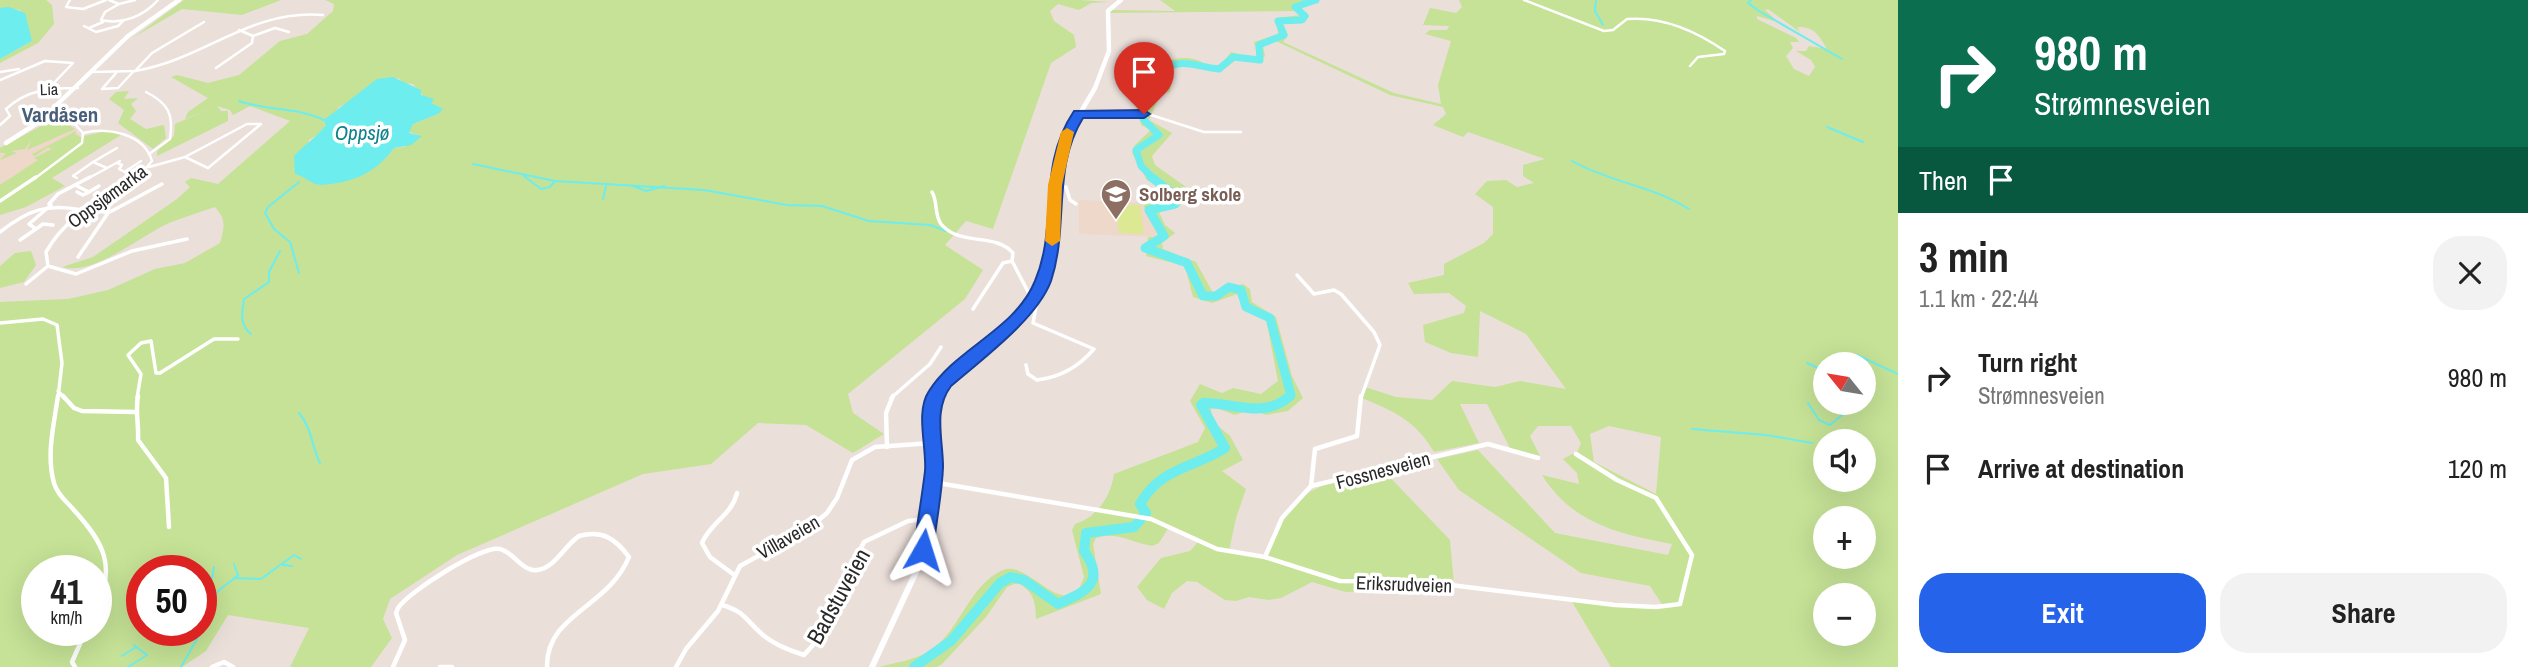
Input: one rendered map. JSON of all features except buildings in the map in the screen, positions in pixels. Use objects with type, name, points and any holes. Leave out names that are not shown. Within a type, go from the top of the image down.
[{"type":"main road","points":[[3,144],[48,115],[134,31],[179,0]]},
{"type":"main road","points":[[872,667],[919,571],[932,482],[932,405],[939,389],[1009,328],[1031,300],[1047,269],[1052,243],[1055,185],[1064,139],[1095,88],[1111,47],[1108,11],[1121,0]]},
{"type":"street","points":[[70,0],[66,7],[78,10],[111,0],[119,4]]},
{"type":"street","points":[[103,22],[102,15],[119,4],[135,0]]},
{"type":"street","points":[[123,21],[118,26],[99,31],[86,27],[103,22],[123,21],[147,11],[158,0]]},
{"type":"street","points":[[1524,0],[1604,31],[1613,30],[1627,19],[1649,18],[1699,36],[1725,51],[1724,54],[1698,57],[1690,66]]},
{"type":"street","points":[[290,10],[323,15]]},
{"type":"street","points":[[92,72],[158,68],[187,58],[258,18]]},
{"type":"street","points":[[118,72],[103,89],[118,88],[152,53],[204,22]]},
{"type":"street","points":[[237,30],[253,36],[275,28],[289,32]]},
{"type":"street","points":[[216,68],[250,46],[253,36]]},
{"type":"street","points":[[0,72],[46,62],[73,63],[49,88]]},
{"type":"street","points":[[0,80],[22,69]]},
{"type":"street","name":"Lia","points":[[0,125],[10,116],[6,108],[21,95],[32,90],[76,88]]},
{"type":"street","points":[[146,92],[166,102],[170,108],[170,139],[149,154]]},
{"type":"street","points":[[1079,114],[1142,114],[1204,132],[1241,132]]},
{"type":"street","points":[[0,201],[76,150],[82,143],[83,133],[71,120],[48,115]]},
{"type":"street","points":[[149,167],[184,157],[247,124],[261,124],[208,168],[184,157]]},
{"type":"street","name":"Oppsjømarka","points":[[48,266],[45,257],[48,248],[60,230],[85,208],[139,177],[149,167],[149,154],[118,130],[102,128],[83,133]]},
{"type":"street","points":[[80,179],[73,176],[117,148]]},
{"type":"street","points":[[125,172],[141,161]]},
{"type":"street","points":[[93,162],[107,168]]},
{"type":"street","points":[[36,229],[29,224],[51,204],[53,197],[75,185],[80,179],[119,162],[122,165],[119,169],[131,175]]},
{"type":"street","points":[[78,257],[108,213],[162,184]]},
{"type":"street","points":[[75,185],[89,192]]},
{"type":"street","points":[[1055,185],[1066,187],[1070,200],[1076,204]]},
{"type":"street","points":[[83,189],[75,193],[83,195],[99,186]]},
{"type":"street","points":[[932,192],[936,197],[938,219],[945,228],[965,237],[1005,244],[1013,253],[1012,261],[1026,282],[1026,296],[1036,307],[1033,323],[1094,349],[1074,368],[1056,377],[1037,380],[1028,374],[1027,365]]},
{"type":"street","points":[[0,232],[27,211],[51,204],[108,213]]},
{"type":"street","points":[[20,240],[41,223],[53,225]]},
{"type":"street","points":[[26,284],[48,266],[70,273],[84,272],[132,251],[187,239]]},
{"type":"street","points":[[974,309],[1003,263],[1012,261]]},
{"type":"street","points":[[1297,275],[1314,294],[1334,290],[1341,294],[1374,332],[1380,345],[1361,397],[1357,436],[1352,440],[1315,449],[1311,486]]},
{"type":"street","points":[[0,323],[43,318],[57,326],[64,353],[54,409],[53,482],[59,494],[96,535],[106,555]]},
{"type":"street","points":[[169,527],[166,478],[163,470],[142,450],[138,440],[139,426],[135,412],[141,374],[128,355],[141,343],[151,341],[154,345],[156,373],[160,373],[208,340],[218,336],[239,340]]},
{"type":"street","points":[[887,447],[886,416],[890,401],[935,359],[941,347]]},
{"type":"street","points":[[58,391],[74,408],[82,411],[135,412]]},
{"type":"street","name":"Villaveien","points":[[733,574],[749,559],[798,534],[825,516],[839,499],[844,474],[851,460],[869,449],[934,443]]},
{"type":"street","name":"Fossnesveien","points":[[1265,557],[1286,512],[1311,486],[1488,444],[1538,458]]},
{"type":"street","name":"Eriksrudveien","points":[[932,482],[1143,518],[1217,549],[1265,557],[1329,579],[1351,583],[1426,582],[1584,603],[1656,607],[1680,604],[1692,555],[1662,507],[1653,496],[1617,480],[1576,454]]},
{"type":"street","points":[[676,667],[688,645],[722,605],[733,574],[710,557],[702,543],[707,530],[734,504],[737,493]]},
{"type":"street","name":"Badstuveien","points":[[722,605],[742,611],[776,645],[804,655],[813,645],[864,542],[908,521],[927,519]]},
{"type":"street","points":[[393,667],[405,640],[396,614],[400,604],[477,554],[495,548],[504,549],[526,567],[537,571],[550,565],[563,547],[576,537],[604,534],[620,545],[629,557],[627,568],[612,589],[550,637],[544,655],[547,667]]},
{"type":"street","points":[[75,667],[72,662],[79,646]]},
{"type":"street","points":[[212,667],[225,662],[233,667]]},
{"type":"street","points":[[440,667],[452,667]]},
{"type":"shaded area","points":[[51,120],[62,121],[73,127],[81,137],[0,195],[0,148]]},
{"type":"shaded area","name":"Solberg skole","points":[[1079,200],[1142,203],[1148,216],[1164,232],[1161,237],[1079,234]]},
{"type":"green space","points":[[0,0],[46,0],[52,5],[54,24],[38,43],[0,63],[0,59],[32,41],[20,10],[0,8]]},
{"type":"green space","points":[[184,0],[281,0],[242,15],[182,9],[134,37]]},
{"type":"green space","points":[[325,0],[1109,2],[1091,3],[1079,10],[1058,4],[1050,11],[1054,21],[1074,35],[1076,47],[1051,63],[993,229],[966,221],[945,245],[983,270],[965,299],[848,394],[853,413],[884,434],[853,453],[806,425],[758,423],[711,464],[643,474],[457,555],[390,599],[383,619],[392,638],[371,667],[290,667],[309,628],[228,615],[217,633],[217,555],[126,555],[126,646],[209,646],[206,651],[182,667],[0,667],[0,302],[68,299],[108,290],[155,269],[185,263],[220,243],[224,224],[215,207],[169,223],[117,253],[88,266],[62,267],[93,257],[177,199],[190,187],[185,182],[191,178],[218,184],[290,121],[250,106],[233,115],[230,110],[217,106],[221,111],[228,111],[228,121],[157,156],[157,151],[174,136],[175,124],[211,108],[185,119],[188,112],[208,98],[171,77],[177,75],[208,83],[239,75],[280,41],[307,34],[333,11],[334,4]],"holes":[[[398,78],[404,83],[413,84],[438,114],[413,124],[409,132],[421,136],[404,147],[394,148],[385,159],[325,183],[319,185],[301,176],[309,140],[319,134],[339,107]]]},
{"type":"green space","points":[[1160,0],[1318,0],[1299,6],[1309,16],[1305,22],[1282,22],[1288,35],[1283,42],[1394,93],[1441,104],[1438,85],[1451,41],[1425,34],[1430,30],[1447,30],[1449,26],[1423,25],[1430,8],[1456,13],[1462,7],[1459,0],[1898,0],[1898,667],[1611,667],[1571,600],[1623,607],[1663,606],[1650,586],[1581,573],[1459,490],[1437,459],[1478,450],[1555,533],[1668,555],[1672,544],[1633,536],[1598,524],[1567,505],[1554,491],[1542,475],[1579,484],[1577,473],[1563,459],[1578,451],[1581,443],[1571,426],[1538,426],[1530,436],[1540,456],[1510,448],[1487,404],[1460,404],[1479,443],[1434,452],[1419,432],[1403,418],[1362,398],[1365,387],[1396,397],[1432,400],[1452,381],[1495,387],[1520,381],[1566,389],[1526,334],[1480,311],[1478,357],[1451,353],[1425,342],[1423,325],[1464,313],[1466,306],[1449,293],[1414,294],[1408,283],[1444,275],[1444,264],[1484,243],[1493,234],[1493,207],[1475,194],[1487,181],[1506,180],[1517,187],[1534,183],[1523,176],[1523,165],[1545,159],[1468,132],[1463,137],[1433,125],[1446,114],[1443,107],[1390,95],[1276,41],[1263,46],[1265,56],[1259,62],[1237,59],[1219,71],[1193,64],[1180,65],[1166,75],[1171,86],[1170,92],[1157,95],[1157,102],[1149,120],[1172,133],[1152,156],[1155,165],[1186,187],[1181,205],[1158,210],[1165,225],[1175,233],[1162,243],[1163,249],[1196,262],[1213,293],[1243,284],[1250,289],[1252,302],[1276,317],[1292,376],[1303,398],[1288,411],[1266,415],[1252,409],[1235,415],[1211,406],[1212,421],[1230,436],[1243,460],[1222,471],[1246,489],[1229,551],[1265,557],[1286,515],[1309,493],[1322,486],[1383,470],[1450,540],[1454,584],[1416,581],[1375,591],[1346,592],[1312,582],[1281,598],[1269,600],[1249,597],[1236,601],[1225,600],[1197,582],[1187,581],[1172,593],[1164,609],[1147,600],[1137,587],[1161,558],[1190,551],[1198,542],[1169,527],[1159,543],[1152,546],[1104,536],[1096,538],[1093,544],[1101,594],[1036,619],[1032,597],[1027,589],[1017,583],[1007,587],[986,617],[942,664],[937,667],[880,667],[917,657],[935,647],[980,588],[1003,570],[1013,569],[1024,573],[1058,594],[1068,595],[1077,591],[1084,577],[1072,530],[1075,524],[1096,512],[1110,491],[1114,474],[1198,442],[1205,428],[1190,401],[1200,384],[1222,393],[1233,388],[1261,394],[1278,381],[1266,319],[1244,309],[1237,294],[1212,303],[1193,297],[1185,266],[1146,256],[1148,237],[1161,237],[1164,231],[1148,216],[1142,202],[1158,206],[1173,202],[1167,189],[1147,180],[1132,153],[1135,145],[1151,130],[1141,125],[1140,114],[1135,114],[1139,99],[1130,93],[1127,87],[1168,61],[1187,58],[1212,67],[1222,64],[1231,52],[1254,58],[1257,54],[1254,42],[1278,34],[1276,18],[1301,15],[1295,11],[1109,13],[1111,10],[1175,11]],"holes":[[[1768,9],[1800,32],[1797,27],[1812,30],[1822,40],[1827,49],[1809,46],[1806,51],[1796,51],[1811,60],[1815,67],[1809,76],[1794,69],[1786,56],[1793,48],[1790,42],[1799,42],[1796,38],[1757,19],[1757,16],[1778,22],[1765,10]],[[1609,426],[1661,437],[1656,494],[1594,462],[1590,434]]]},
{"type":"green space","points":[[129,91],[124,99],[138,98],[131,104],[136,111],[130,119],[146,129],[164,125],[166,138],[153,149],[118,123],[124,110],[109,99],[116,92]]},
{"type":"green space","points":[[51,121],[62,121],[75,129],[27,150],[32,139],[25,149],[11,151],[17,153],[0,160],[6,153],[0,153],[0,148]]},
{"type":"green space","points":[[110,130],[121,135],[52,178],[65,186],[26,207],[0,215],[0,185],[38,160],[34,158],[52,149],[48,147],[35,156],[32,154],[76,131],[75,134],[80,137]]},
{"type":"green space","points":[[1116,205],[1140,205],[1144,234],[1119,233]]},
{"type":"green space","points":[[31,251],[36,265],[24,282],[0,288],[0,266],[15,253]]},
{"type":"water","points":[[9,7],[25,13],[32,41],[0,59],[0,8]]},
{"type":"water","name":"Oppsjø","points":[[393,77],[421,90],[421,95],[434,99],[431,103],[443,109],[438,114],[413,124],[409,133],[422,136],[411,145],[394,148],[371,170],[343,182],[314,184],[295,174],[294,156],[326,125],[324,120],[377,79]]},
{"type":"waterway","points":[[1154,179],[1141,166],[1136,150],[1159,135],[1143,119],[1142,108],[1153,99],[1139,88],[1162,86],[1164,84],[1156,72],[1174,65],[1188,64],[1219,69],[1233,57],[1260,60],[1259,45],[1284,35],[1278,21],[1302,20],[1305,16],[1295,7],[1316,0]]},
{"type":"waterway","points":[[1596,0],[1595,11],[1603,25]]},
{"type":"waterway","points":[[1751,0],[1748,3],[1759,11],[1842,59]]},
{"type":"waterway","points":[[1140,86],[1134,90],[1142,93]]},
{"type":"waterway","points":[[239,101],[303,113],[324,120]]},
{"type":"waterway","points":[[1827,127],[1863,142]]},
{"type":"waterway","points":[[1572,161],[1661,195],[1689,209]]},
{"type":"waterway","points":[[473,164],[555,181]]},
{"type":"waterway","points":[[524,176],[541,189],[550,187],[555,181]]},
{"type":"waterway","points":[[1151,177],[1175,195],[1175,204],[1149,210],[1164,236],[1145,248],[1187,263],[1203,296],[1216,296],[1229,287],[1241,290],[1246,307],[1270,318],[1290,396]]},
{"type":"waterway","points":[[555,181],[659,187]]},
{"type":"waterway","points":[[299,182],[268,207],[265,213],[274,229],[290,242],[299,273]]},
{"type":"waterway","points":[[603,199],[606,186]]},
{"type":"waterway","points":[[633,186],[646,191],[659,187]]},
{"type":"waterway","points":[[659,187],[664,186]]},
{"type":"waterway","points":[[659,187],[704,190],[787,205],[822,206],[869,221],[930,225],[946,231]]},
{"type":"waterway","points":[[251,334],[243,322],[244,299],[269,282],[269,272],[280,251]]},
{"type":"waterway","points":[[1807,363],[1813,366]]},
{"type":"waterway","points":[[1876,364],[1898,374]]},
{"type":"waterway","points":[[914,667],[951,641],[1000,583],[1011,577],[1024,580],[1058,604],[1090,585],[1093,571],[1084,551],[1086,533],[1134,527],[1146,513],[1140,504],[1158,482],[1225,448],[1201,405],[1203,403],[1258,408],[1280,403],[1290,396]]},
{"type":"waterway","points":[[1808,403],[1813,411]]},
{"type":"waterway","points":[[299,413],[320,463]]},
{"type":"waterway","points":[[1816,415],[1819,420],[1830,425],[1842,415]]},
{"type":"waterway","points":[[1692,429],[1766,435],[1812,443]]},
{"type":"waterway","points":[[223,587],[235,578],[261,579],[294,555],[301,559]]},
{"type":"waterway","points":[[234,564],[238,575],[234,578]]},
{"type":"waterway","points":[[283,565],[292,566]]},
{"type":"waterway","points":[[217,592],[222,588]]},
{"type":"waterway","points":[[128,667],[147,655],[135,646]]},
{"type":"waterway","points":[[181,667],[193,646]]},
{"type":"waterway","points":[[122,656],[136,647]]},
{"type":"slow traffic","points":[[1052,241],[1055,185],[1062,144],[1067,132]]},
{"type":"place","name":"Solberg skole","points":[[1116,221]]},
{"type":"district","name":"Vardåsen","points":[[60,114]]},
{"type":"route","points":[[923,550],[934,468],[934,396],[945,382],[1014,323],[1039,290],[1047,269],[1052,243],[1055,185],[1065,135],[1079,114],[1144,114]]}]
